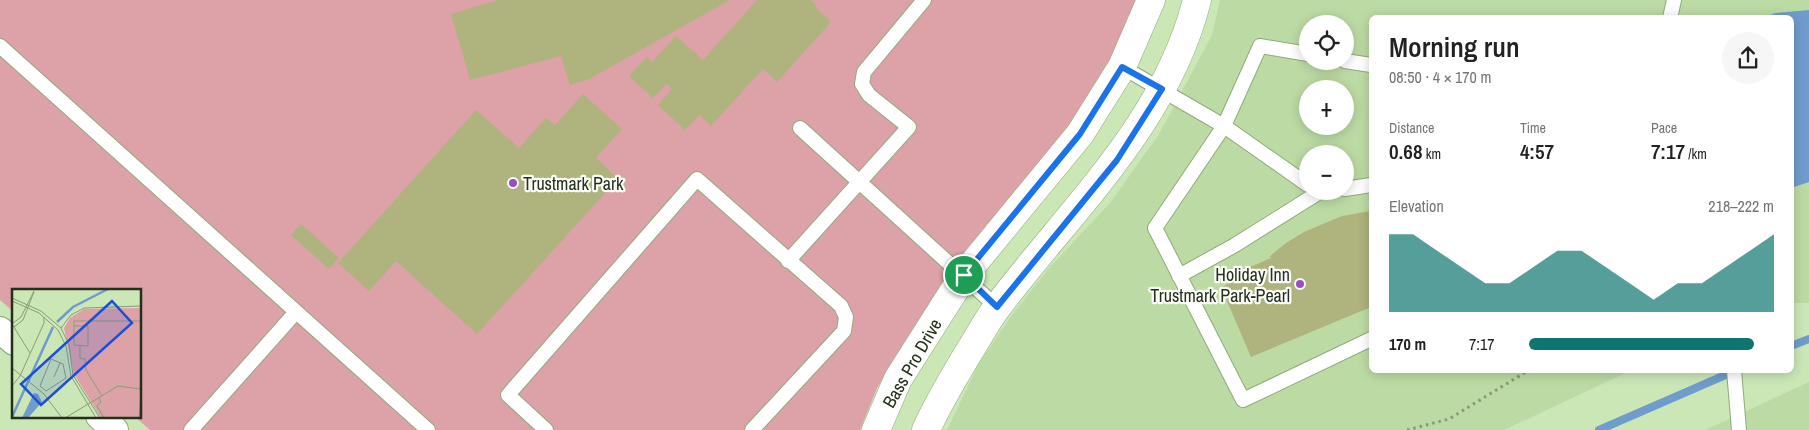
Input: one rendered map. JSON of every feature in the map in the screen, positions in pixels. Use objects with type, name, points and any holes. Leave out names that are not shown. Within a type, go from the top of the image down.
[{"type":"street","name":"Bass Pro Drive","points":[[876,430],[898,379],[964,275],[1080,134],[1122,67],[1151,0]]},
{"type":"street","points":[[926,430],[939,400],[997,307],[1117,160],[1162,89],[1192,24],[1198,0]]},
{"type":"street","points":[[0,330],[12,340]]},
{"type":"street","points":[[101,418],[115,430]]},
{"type":"lane","points":[[788,261],[909,127],[869,94],[862,84],[864,72],[924,0]]},
{"type":"lane","points":[[1671,15],[1674,0]]},
{"type":"lane","points":[[0,46],[428,430]]},
{"type":"lane","points":[[1299,52],[1260,46],[1224,126],[1155,228],[1243,400],[1369,340]]},
{"type":"lane","points":[[1354,62],[1369,65]]},
{"type":"lane","points":[[1122,67],[1224,126],[1299,177]]},
{"type":"lane","points":[[800,128],[997,307]]},
{"type":"lane","points":[[546,430],[508,395],[697,179],[841,306],[846,317],[844,331],[752,430]]},
{"type":"lane","points":[[1354,188],[1369,185]]},
{"type":"lane","points":[[1179,276],[1235,245],[1303,200]]},
{"type":"lane","points":[[191,430],[296,312]]},
{"type":"lane","points":[[1734,373],[1739,430]]},
{"type":"path","points":[[1407,430],[1449,419],[1524,373]]},
{"type":"shaded area","name":"Trustmark Park","points":[[0,0],[1140,0],[1101,87],[997,215],[916,324],[877,388],[860,430],[150,430],[136,418],[141,418],[141,289],[12,289],[12,310],[0,300]]},
{"type":"shaded area","points":[[1220,0],[1809,0],[1809,303],[1794,303],[1794,15],[1369,15],[1369,373],[1626,373],[1504,430],[947,430],[979,363],[1012,315],[1048,269],[1110,203],[1159,134],[1212,35]]},
{"type":"shaded area","points":[[1809,382],[1809,430],[1705,430]]},
{"type":"water","points":[[1809,10],[1809,182],[1794,187],[1794,15],[1770,15]]},
{"type":"building","points":[[498,0],[730,0],[589,79],[570,85],[561,56],[470,80],[451,14]]},
{"type":"building","points":[[757,0],[811,0],[817,6],[816,8],[831,22],[777,82],[763,69],[711,126],[699,115],[685,130],[658,105],[672,89],[666,84],[653,98],[629,76],[647,57],[652,62],[676,36],[703,60]]},
{"type":"building","points":[[583,94],[622,129],[596,158],[618,179],[477,334],[396,261],[369,291],[338,263],[476,110],[519,148],[546,118],[555,125]]},
{"type":"building","name":"Holiday Inn Trustmark Park-Pearl","points":[[1369,211],[1369,308],[1251,357],[1221,287],[1237,280],[1234,274],[1271,258],[1270,256],[1286,243],[1304,232],[1342,216]]},
{"type":"building","points":[[301,224],[339,258],[329,269],[291,235]]},
{"type":"waterway","points":[[1794,345],[1809,339]]},
{"type":"waterway","points":[[1599,430],[1730,373]]},
{"type":"place","name":"Trustmark Park","points":[[513,183]]},
{"type":"place","name":"Holiday Inn Trustmark Park-Pearl","points":[[1300,284]]},
{"type":"route","points":[[1122,67],[1162,89],[1117,160],[997,307],[964,275],[1080,134],[1122,67]]}]
